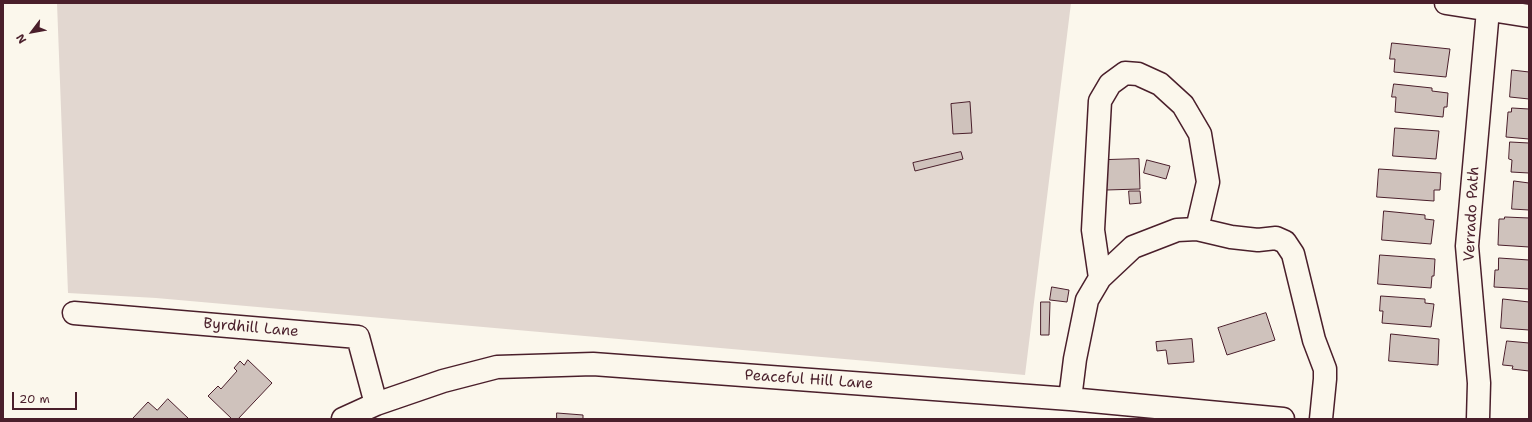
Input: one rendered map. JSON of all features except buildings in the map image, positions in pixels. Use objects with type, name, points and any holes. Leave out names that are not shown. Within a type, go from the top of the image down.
[{"type":"street","points":[[1446,3],[1529,16]]},
{"type":"street","name":"Verrado Path","points":[[1478,419],[1479,383],[1467,246],[1488,10]]},
{"type":"street","points":[[1100,278],[1093,230],[1100,101],[1110,84],[1125,73],[1138,74],[1160,84],[1184,105],[1200,134],[1208,182],[1197,229]]},
{"type":"street","points":[[1070,399],[1075,359],[1087,300],[1100,278],[1133,247],[1177,230],[1197,229],[1231,237],[1258,240],[1276,238],[1285,242],[1293,254],[1314,340],[1325,369],[1321,419]]},
{"type":"street","name":"Byrdhill Lane","points":[[74,313],[358,336],[376,404]]},
{"type":"street","name":"Peaceful Hill Lane","points":[[343,419],[376,404],[443,381],[497,367],[593,364],[1070,399],[1283,419]]},
{"type":"shaded area","points":[[57,3],[1071,3],[1025,375],[156,298],[68,293]]}]
